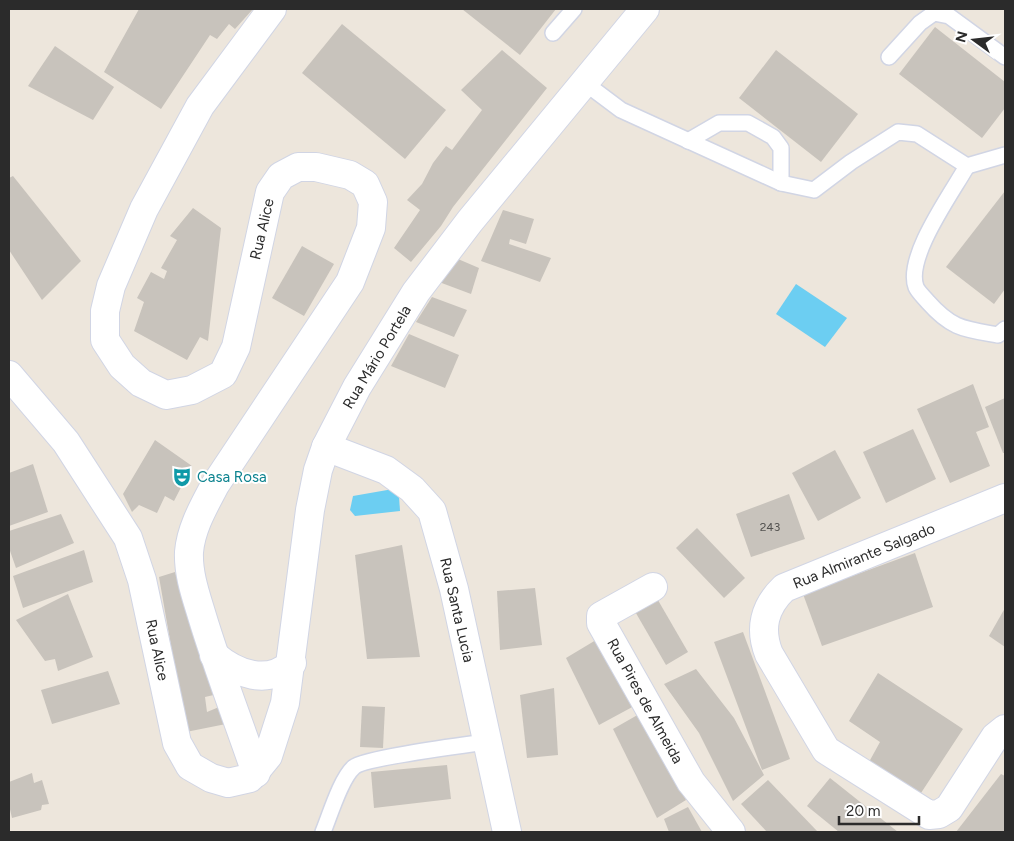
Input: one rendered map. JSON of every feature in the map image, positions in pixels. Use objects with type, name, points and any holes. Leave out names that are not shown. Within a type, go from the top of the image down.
[{"type":"street","name":"Rua Alice","points":[[9,375],[66,442],[128,538],[142,580],[177,743],[190,766],[211,778],[228,783],[241,782],[256,772],[214,655],[192,580],[189,553],[200,513],[215,485],[350,282],[371,228],[373,202],[365,184],[350,175],[316,167],[298,167],[281,176],[270,192],[236,347],[223,374],[192,390],[166,395],[141,383],[122,366],[105,340],[105,311],[111,286],[144,209],[200,106],[272,9]]},
{"type":"street","name":"Rua Mário Portela","points":[[256,772],[268,756],[286,703],[310,510],[318,470],[326,446],[357,387],[416,292],[470,221],[645,9]]},
{"type":"street","name":"Rua Santa Lucia","points":[[326,446],[386,470],[412,489],[432,511],[454,588],[507,832]]},
{"type":"street","name":"Rua Almirante Salgado","points":[[1005,498],[784,588],[775,597],[763,621],[763,640],[769,654],[826,750],[929,815],[939,814],[949,808],[995,737],[1005,728]]},
{"type":"street","name":"Rua Pires de Almeida","points":[[653,587],[601,616],[601,623],[691,782],[731,832]]},
{"type":"street","points":[[214,655],[228,667],[258,677],[283,672],[292,663]]},
{"type":"lane","points":[[553,33],[574,9]]},
{"type":"lane","points":[[888,57],[920,23],[934,13],[949,16],[1005,56]]},
{"type":"lane","points":[[585,82],[621,110],[781,183],[814,190],[851,162],[898,132],[917,134],[967,166]]},
{"type":"lane","points":[[688,140],[719,123],[748,123],[773,137],[781,148],[781,183]]},
{"type":"lane","points":[[1005,155],[967,166],[921,245],[915,265],[916,288],[942,319],[960,328],[998,335],[1005,329]]},
{"type":"lane","points":[[323,832],[345,776],[355,765],[377,759],[486,742]]},
{"type":"water","points":[[796,284],[847,318],[825,347],[776,314]]},
{"type":"water","points":[[393,489],[399,496],[400,511],[355,516],[350,510],[353,496]]},
{"type":"building","points":[[139,9],[253,9],[235,29],[229,24],[217,39],[210,35],[161,109],[104,72]]},
{"type":"building","points":[[462,9],[556,9],[520,55]]},
{"type":"building","points":[[342,24],[446,110],[405,159],[302,73]]},
{"type":"building","points":[[935,27],[1005,82],[1005,108],[982,138],[899,74]]},
{"type":"building","points":[[55,46],[114,87],[93,120],[28,86]]},
{"type":"building","points":[[502,50],[547,88],[411,262],[394,248],[420,210],[407,200],[422,184],[433,163],[446,146],[452,150],[482,110],[461,90]]},
{"type":"building","points":[[776,50],[858,114],[821,162],[739,98]]},
{"type":"building","points":[[13,176],[81,261],[42,300],[9,250],[9,178]]},
{"type":"building","points":[[1005,191],[1005,289],[994,304],[946,267]]},
{"type":"building","points":[[193,208],[221,228],[208,341],[200,337],[187,360],[134,331],[144,302],[137,298],[151,272],[164,279],[167,271],[161,268],[177,240],[170,236]]},
{"type":"building","points":[[503,210],[534,219],[526,244],[510,239],[509,244],[551,258],[540,282],[481,261]]},
{"type":"building","points":[[302,246],[334,264],[304,316],[272,298]]},
{"type":"building","points":[[458,259],[479,268],[471,294],[439,282]]},
{"type":"building","points":[[432,297],[467,310],[454,337],[416,322]]},
{"type":"building","points":[[409,334],[459,355],[445,388],[391,366]]},
{"type":"building","points":[[973,384],[989,427],[976,432],[990,466],[950,483],[917,409]]},
{"type":"building","points":[[1005,398],[1005,453],[1003,453],[985,407]]},
{"type":"building","points":[[913,429],[936,479],[886,503],[863,452]]},
{"type":"building","points":[[155,440],[192,466],[174,501],[165,496],[157,513],[139,505],[132,512],[123,494]]},
{"type":"building","points":[[835,450],[861,498],[818,521],[792,473]]},
{"type":"building","points":[[33,464],[48,512],[9,526],[9,473]]},
{"type":"building","points":[[789,494],[805,539],[751,557],[736,514]]},
{"type":"building","points":[[61,514],[74,543],[16,568],[9,548],[9,531]]},
{"type":"building","points":[[697,528],[745,578],[724,598],[676,548]]},
{"type":"building","points":[[402,545],[420,657],[367,659],[355,555]]},
{"type":"building","points":[[84,550],[93,582],[23,608],[13,576]]},
{"type":"building","points":[[915,553],[933,607],[822,646],[803,594]]},
{"type":"building","points":[[175,572],[188,617],[218,694],[205,697],[207,712],[219,707],[226,724],[186,732],[159,577]]},
{"type":"building","points":[[535,588],[542,645],[500,650],[497,591]]},
{"type":"building","points":[[68,594],[93,657],[58,671],[55,659],[45,661],[16,620]]},
{"type":"building","points":[[655,595],[688,652],[666,665],[633,608]]},
{"type":"building","points":[[1005,608],[1005,647],[989,636]]},
{"type":"building","points":[[743,632],[790,759],[762,770],[714,642]]},
{"type":"building","points":[[601,637],[636,705],[599,725],[566,658]]},
{"type":"building","points":[[696,669],[734,718],[764,775],[733,801],[699,733],[664,684]]},
{"type":"building","points":[[108,671],[120,704],[52,724],[41,690]]},
{"type":"building","points":[[878,673],[963,729],[919,796],[869,762],[880,742],[849,721]]},
{"type":"building","points":[[554,688],[558,755],[527,758],[520,695]]},
{"type":"building","points":[[362,706],[385,707],[383,748],[360,747]]},
{"type":"building","points":[[641,713],[686,800],[657,818],[613,729]]},
{"type":"building","points":[[447,765],[451,799],[374,808],[371,772]]},
{"type":"building","points":[[32,773],[34,783],[42,780],[49,804],[42,805],[41,810],[12,818],[9,805],[9,782]]},
{"type":"building","points":[[1001,774],[1005,776],[1005,832],[956,832]]},
{"type":"building","points":[[830,778],[898,832],[839,832],[807,806]]},
{"type":"building","points":[[768,780],[818,832],[767,832],[741,804]]},
{"type":"building","points":[[688,807],[702,832],[669,832],[664,819]]},
{"type":"place","name":"Casa Rosa","points":[[182,477]]}]
